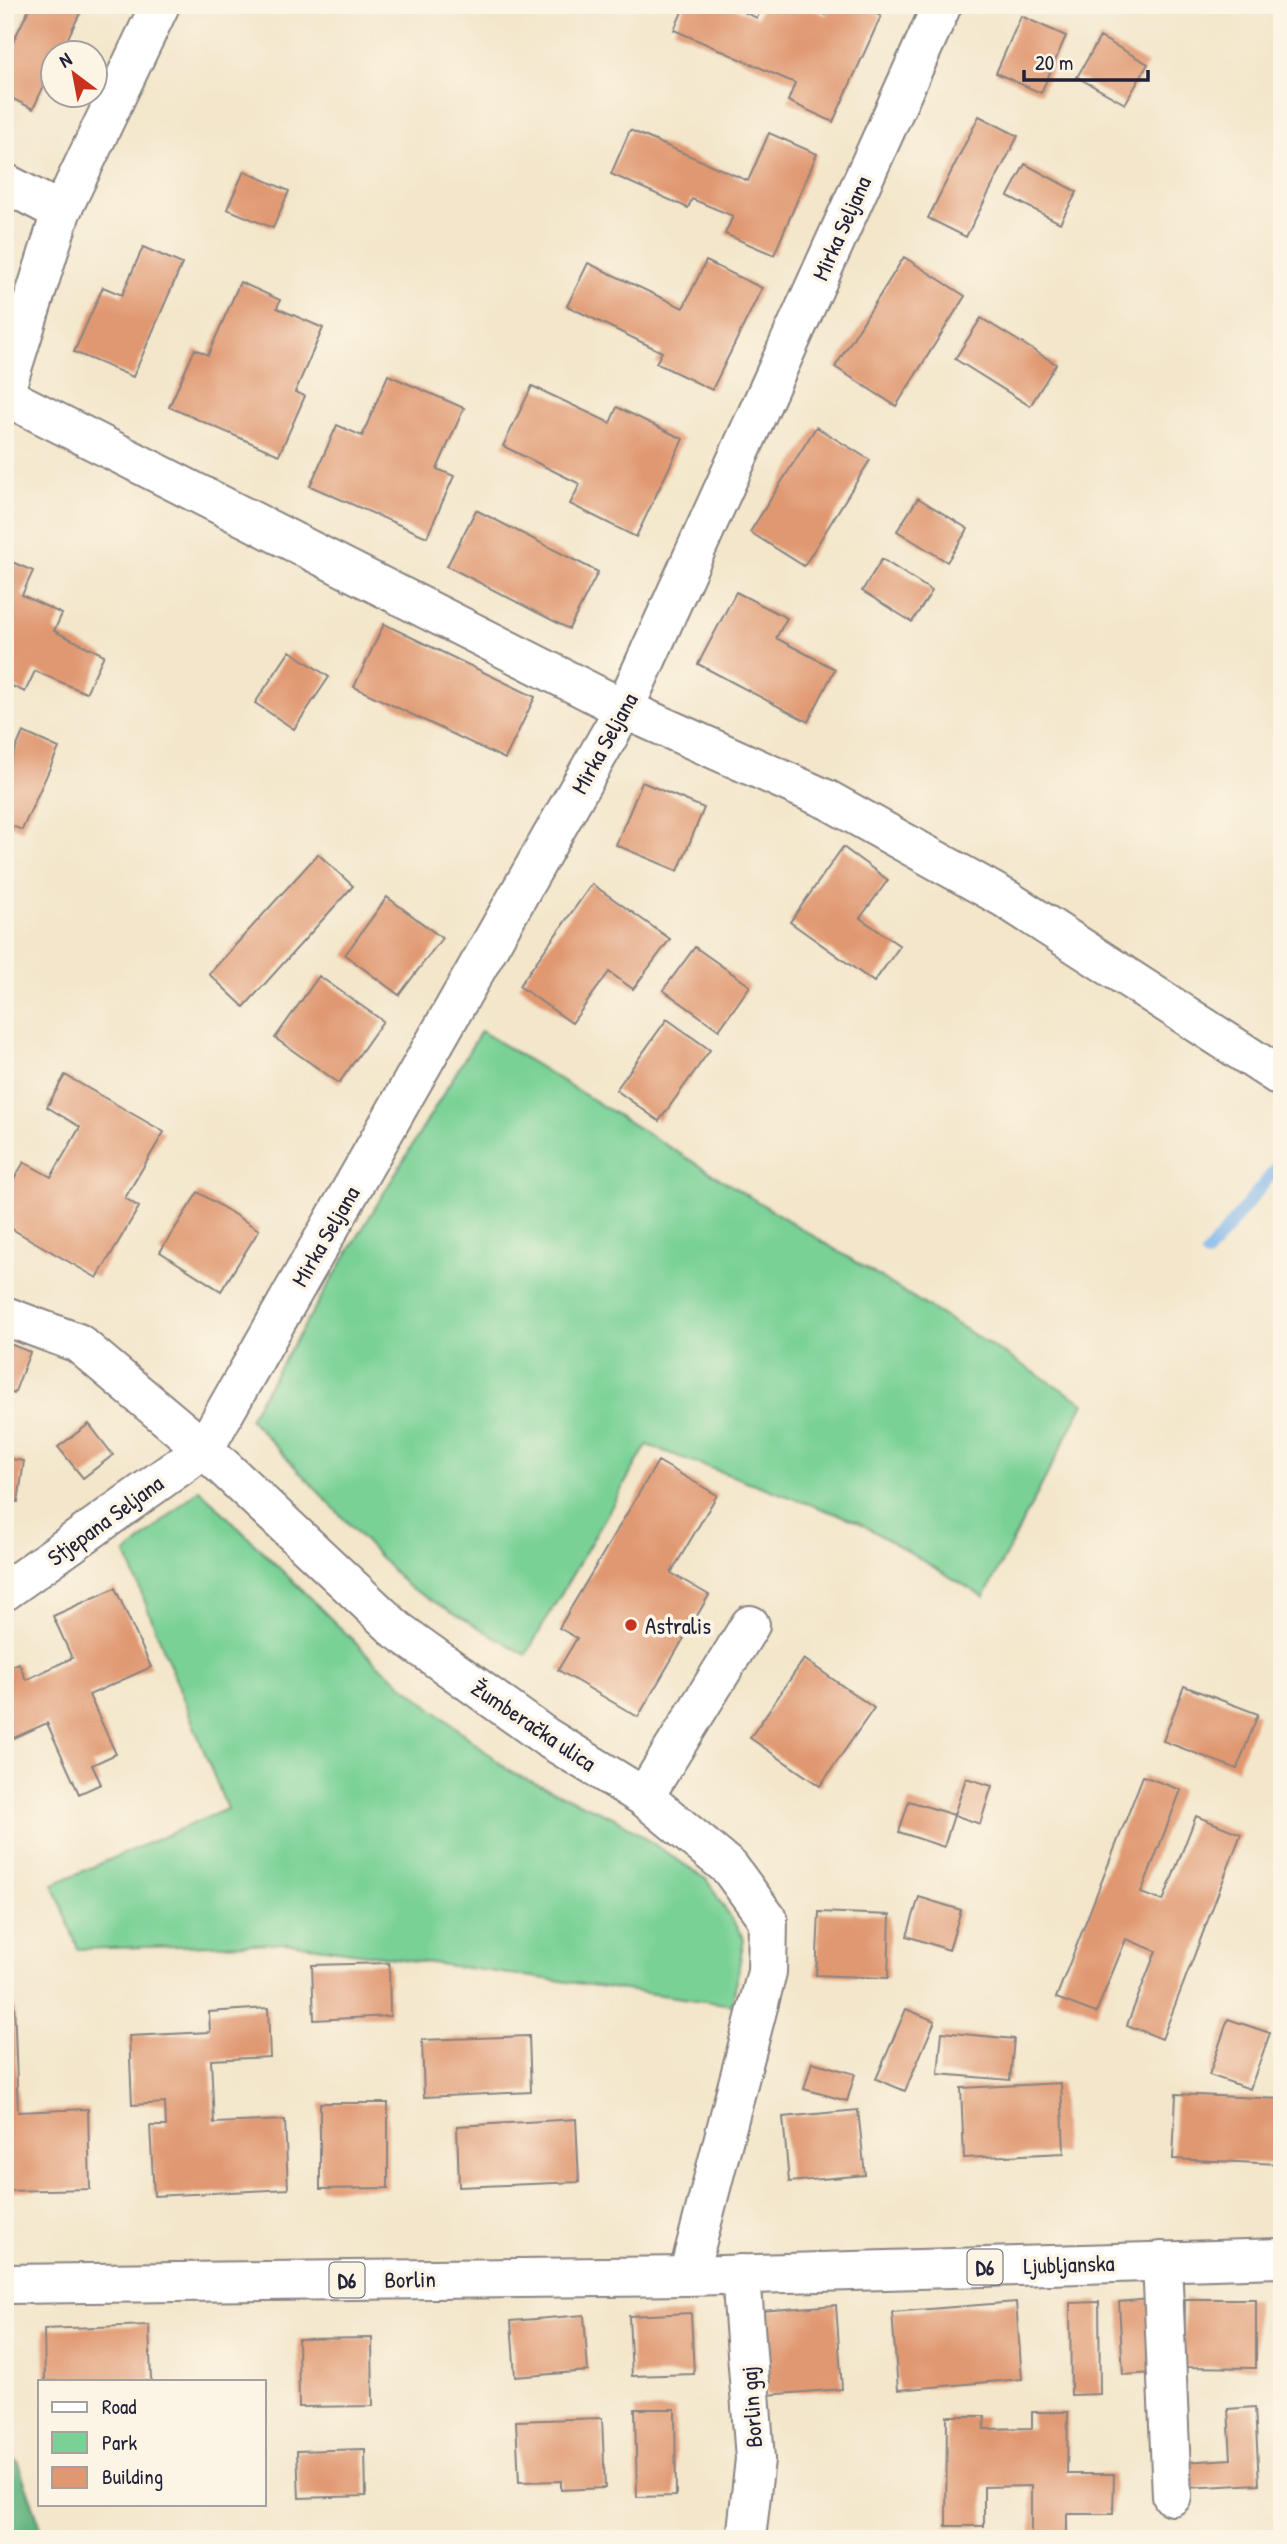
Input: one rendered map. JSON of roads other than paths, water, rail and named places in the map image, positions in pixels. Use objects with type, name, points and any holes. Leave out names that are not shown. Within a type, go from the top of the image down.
[{"type":"street","points":[[5,391],[61,212],[160,5]]},
{"type":"street","name":"Mirka Seljana","points":[[204,1449],[624,709],[942,5]]},
{"type":"street","points":[[5,183],[61,212]]},
{"type":"street","points":[[5,396],[624,709],[828,800],[1006,900],[1282,1077]]},
{"type":"street","name":"Žumberačka ulica","points":[[5,1316],[78,1343],[204,1449],[397,1630],[546,1737],[644,1797],[730,1868],[768,1920],[767,1972],[688,2276]]},
{"type":"street","name":"Stjepana Seljana","points":[[5,1591],[204,1449]]},
{"type":"street","points":[[644,1797],[750,1625]]},
{"type":"street","name":"Ljubljanska","points":[[688,2276],[1282,2258]]},
{"type":"street","points":[[1162,2261],[1172,2496]]},
{"type":"street","name":"Borlin gaj","points":[[741,2274],[755,2459],[746,2539]]},
{"type":"street","name":"Borlin","points":[[5,2284],[688,2276]]},
{"type":"waterway","points":[[1207,1254],[1282,1161]]},
{"type":"place","name":"Astralis","points":[[631,1625]]}]
